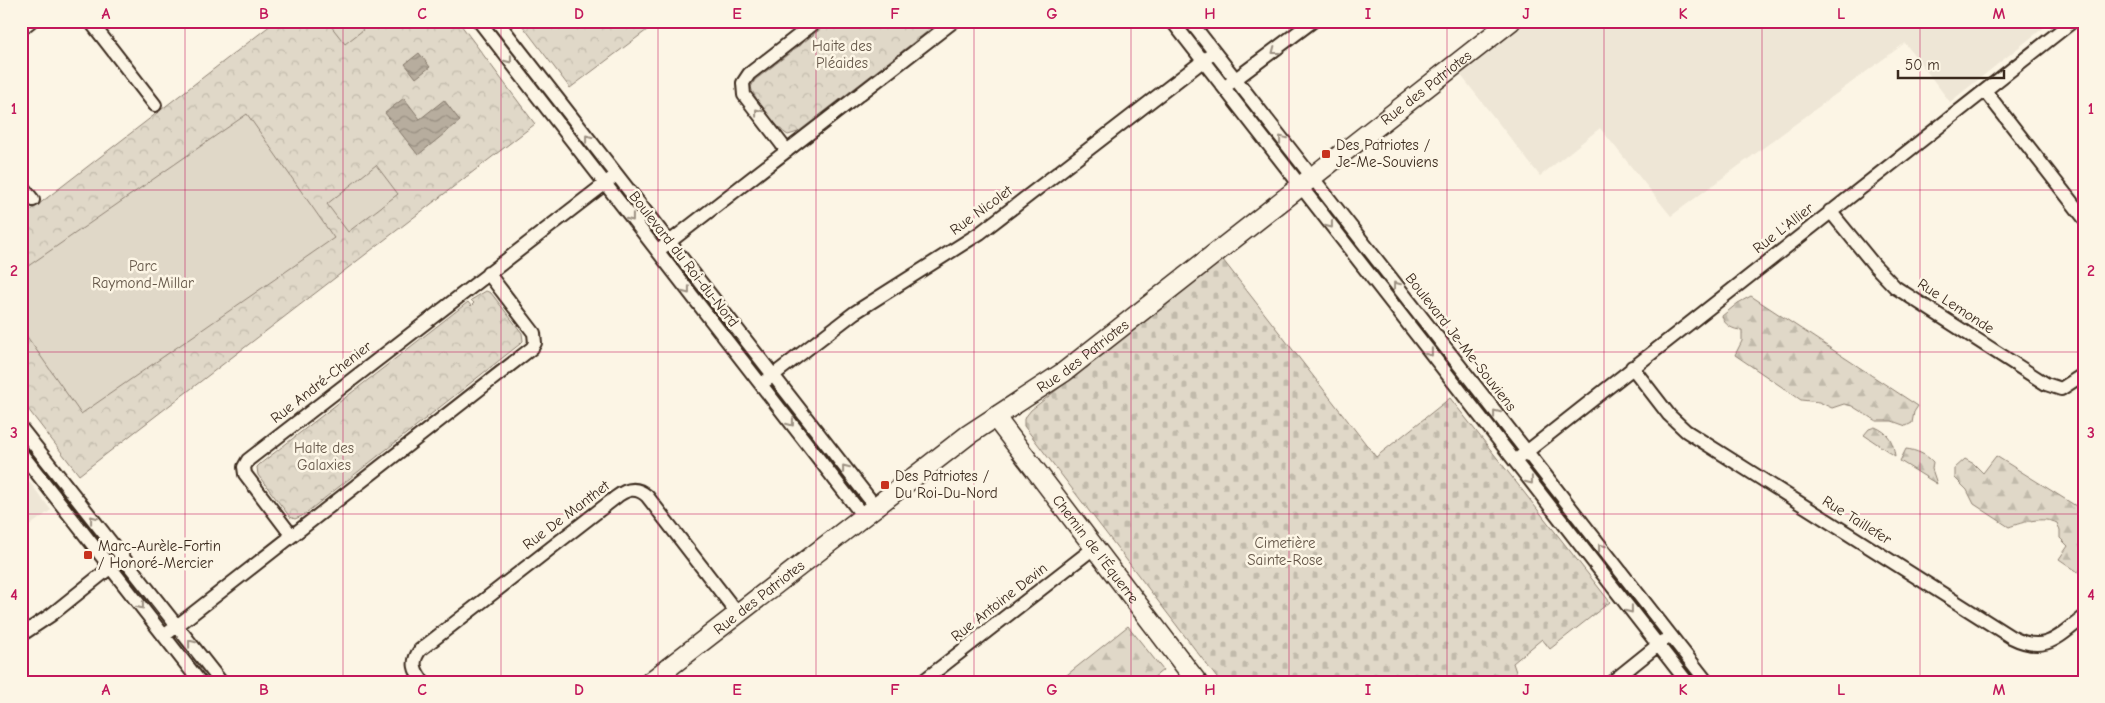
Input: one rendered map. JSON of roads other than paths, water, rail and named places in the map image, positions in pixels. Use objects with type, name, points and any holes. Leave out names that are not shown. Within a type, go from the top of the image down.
[{"type":"street","points":[[21,29],[31,21]]},
{"type":"street","points":[[90,21],[155,105]]},
{"type":"street","name":"Boulevard du Roi-du-Nord","points":[[480,21],[761,385],[869,511]]},
{"type":"street","name":"Boulevard du Roi-du-Nord","points":[[497,21],[773,375],[869,511]]},
{"type":"street","points":[[787,151],[746,98],[743,91],[743,83],[749,74],[817,21]]},
{"type":"street","points":[[657,252],[954,21]]},
{"type":"street","name":"Boulevard Je-Me-Souviens","points":[[1172,21],[1224,88],[1306,182],[1526,451],[1707,682]]},
{"type":"street","name":"Boulevard Je-Me-Souviens","points":[[1190,21],[1236,79],[1306,182],[1514,461],[1687,682]]},
{"type":"street","points":[[1224,88],[1313,21]]},
{"type":"street","name":"Rue des Patriotes","points":[[650,682],[869,511],[995,417],[1064,372],[1511,21]]},
{"type":"street","name":"Rue L'Allier","points":[[1514,461],[2073,21]]},
{"type":"street","name":"Rue Nicolet","points":[[761,385],[854,313],[980,233],[1214,52]]},
{"type":"street","points":[[1985,91],[2084,218]]},
{"type":"street","name":"Rue André-Chenier","points":[[292,536],[245,474],[244,467],[248,460],[617,175]]},
{"type":"street","points":[[21,185],[33,200]]},
{"type":"street","name":"Rue Lemonde","points":[[1830,211],[1874,266],[1895,287],[2037,379],[2051,387],[2061,389],[2084,374]]},
{"type":"street","points":[[164,636],[532,348],[535,343],[534,333],[488,273]]},
{"type":"street","name":"Rue Taillefer","points":[[1632,367],[1669,414],[1686,432],[2010,637],[2027,644],[2044,644],[2059,636],[2084,617]]},
{"type":"street","name":"Chemin de l'Équerre","points":[[995,417],[1197,682]]},
{"type":"street","points":[[21,428],[220,682]]},
{"type":"street","points":[[21,453],[200,682]]},
{"type":"street","name":"Rue De Manthet","points":[[423,682],[415,671],[414,664],[420,650],[615,498],[630,489],[640,491],[647,496],[738,614]]},
{"type":"street","name":"Rue Antoine Devin","points":[[922,682],[1095,547]]},
{"type":"street","points":[[21,635],[51,615],[123,558]]},
{"type":"street","points":[[1612,682],[1670,636]]},
{"type":"water","points":[[419,53],[430,67],[416,78],[405,64]]},
{"type":"water","points":[[404,98],[420,119],[444,100],[460,121],[418,155],[385,113]]},
{"type":"place","name":"Des Patriotes / Je-Me-Souviens","points":[[1326,154]]},
{"type":"place","name":"Des Patriotes / Du Roi-Du-Nord","points":[[885,485]]},
{"type":"place","name":"Marc-Aurèle-Fortin / Honoré-Mercier","points":[[88,555]]},
{"type":"park label","name":"Haite des Pléaides","points":[[842,54]]},
{"type":"park label","name":"Parc Raymond-Millar","points":[[143,274]]},
{"type":"park label","name":"Halte des Galaxies","points":[[324,456]]},
{"type":"park label","name":"Cimetière Sainte-Rose","points":[[1285,552]]}]
